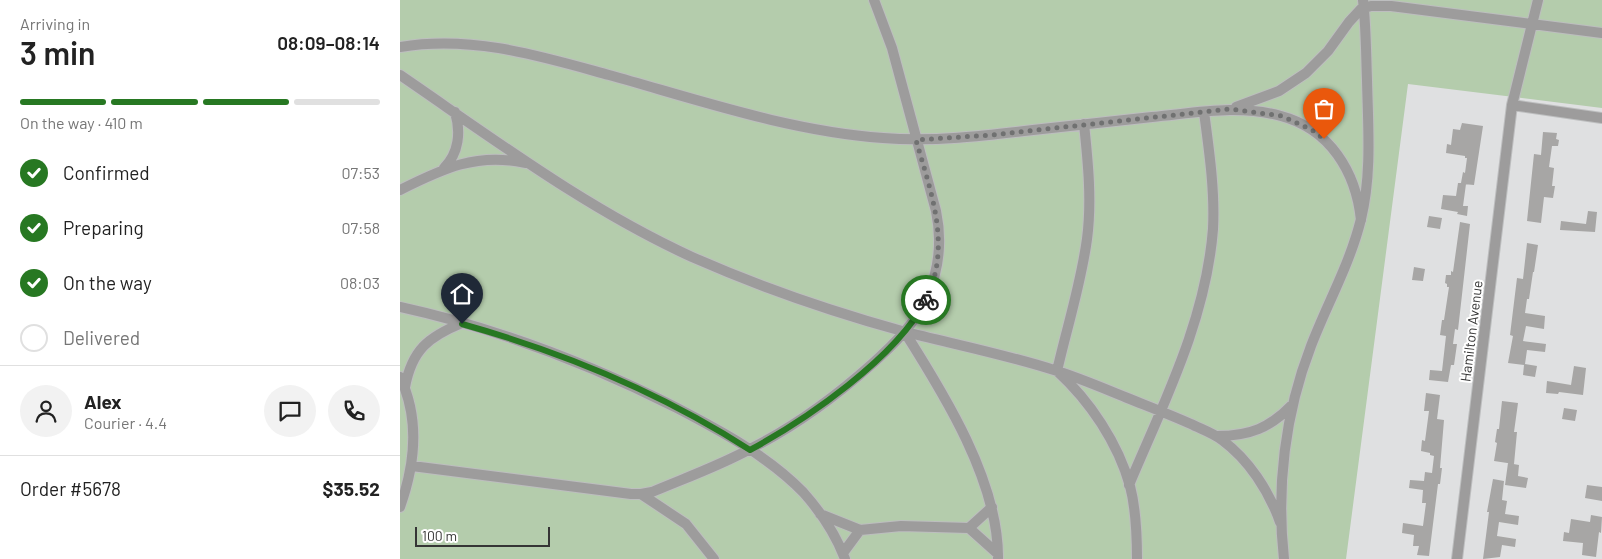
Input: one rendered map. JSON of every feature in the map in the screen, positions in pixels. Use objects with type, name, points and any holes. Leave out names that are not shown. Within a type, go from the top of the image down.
[{"type":"street","points":[[412,466],[641,494],[652,492],[750,450],[794,424],[833,396],[879,358],[904,331],[928,297],[935,272],[939,234],[936,211],[892,48],[874,0]]},
{"type":"street","name":"Hamilton Avenue","points":[[1457,559],[1512,106],[1538,0]]},
{"type":"street","points":[[400,47],[446,43],[508,48],[797,126],[852,135],[916,140],[964,138],[1230,109],[1247,104],[1279,91],[1306,73],[1328,51],[1364,4]]},
{"type":"street","points":[[1364,4],[1602,33]]},
{"type":"street","points":[[1284,559],[1280,522],[1282,474],[1294,404],[1310,348],[1347,263],[1361,220],[1367,179],[1369,133],[1364,4]]},
{"type":"street","points":[[400,75],[585,200],[690,256],[792,297],[904,331],[1000,354],[1057,371],[1160,411],[1217,436],[1236,451],[1258,479],[1276,509],[1280,522]]},
{"type":"street","points":[[1512,106],[1602,118]]},
{"type":"street","points":[[1230,109],[1282,116],[1312,130],[1324,139],[1342,162],[1354,185],[1359,200],[1361,220]]},
{"type":"street","points":[[442,170],[450,162],[457,147],[458,127],[454,112]]},
{"type":"street","points":[[1129,485],[1192,329],[1199,309],[1208,265],[1213,228],[1212,188],[1204,112]]},
{"type":"street","points":[[1057,371],[1087,237],[1090,193],[1084,124]]},
{"type":"street","points":[[400,190],[442,170],[467,162],[496,159],[530,164]]},
{"type":"street","points":[[400,307],[504,336],[557,355],[624,383],[698,419],[772,464],[788,478],[820,514],[834,535],[844,556]]},
{"type":"street","points":[[400,506],[412,466],[413,443],[412,420],[402,382],[421,348],[437,334],[462,324]]},
{"type":"street","points":[[904,331],[948,403],[975,462],[992,507],[997,532],[998,556]]},
{"type":"street","points":[[1057,371],[1071,383],[1095,414],[1116,450],[1129,485],[1135,518],[1137,559]]},
{"type":"street","points":[[1217,436],[1242,434],[1262,428],[1279,418],[1294,404]]},
{"type":"street","points":[[641,494],[686,524],[714,559]]},
{"type":"street","points":[[969,528],[992,507]]},
{"type":"street","points":[[820,514],[860,530],[901,526],[969,528],[998,556]]},
{"type":"street","points":[[844,556],[860,530]]},
{"type":"green space","points":[[400,0],[1602,0],[1602,108],[1408,84],[1346,559],[400,559]]},
{"type":"building","points":[[1462,123],[1483,126],[1474,185],[1466,184],[1463,206],[1468,206],[1467,216],[1457,214],[1458,212],[1441,209],[1443,195],[1456,196],[1458,183],[1461,183],[1463,172],[1465,173],[1467,158],[1446,153],[1447,144],[1451,145],[1453,129],[1460,130]]},
{"type":"building","points":[[1543,132],[1557,133],[1556,139],[1559,140],[1558,146],[1552,146],[1549,167],[1554,168],[1552,186],[1555,186],[1553,198],[1544,197],[1541,223],[1527,221],[1534,154],[1541,155]]},
{"type":"building","points":[[1588,211],[1597,212],[1595,232],[1560,230],[1561,221],[1586,224]]},
{"type":"building","points":[[1429,216],[1442,218],[1440,229],[1427,227]]},
{"type":"building","points":[[1460,222],[1470,224],[1458,330],[1455,329],[1453,344],[1457,344],[1454,365],[1451,365],[1448,382],[1429,380],[1430,370],[1442,371],[1446,336],[1440,335],[1449,287],[1445,283],[1446,275],[1451,275],[1451,271],[1453,272]]},
{"type":"building","points":[[1527,243],[1538,245],[1525,313],[1545,316],[1544,329],[1526,326],[1523,341],[1546,344],[1545,352],[1527,350],[1525,364],[1537,366],[1535,377],[1523,375],[1524,365],[1508,363],[1513,336],[1510,335],[1517,278],[1523,279]]},
{"type":"building","points":[[1414,267],[1425,269],[1423,281],[1412,280]]},
{"type":"building","points":[[1574,366],[1586,368],[1583,395],[1559,392],[1558,394],[1546,393],[1547,381],[1571,385]]},
{"type":"building","points":[[1426,393],[1440,395],[1437,419],[1444,420],[1440,468],[1442,468],[1440,484],[1438,484],[1429,556],[1417,555],[1419,546],[1413,546],[1414,535],[1402,533],[1403,523],[1423,526],[1426,503],[1422,503],[1423,490],[1409,488],[1410,480],[1424,481],[1425,472],[1432,473],[1434,456],[1421,451],[1422,440],[1425,441],[1429,411],[1424,411]]},
{"type":"building","points":[[1502,401],[1518,403],[1514,432],[1517,432],[1514,464],[1494,461],[1497,443],[1495,442],[1497,429],[1499,429]]},
{"type":"building","points":[[1564,408],[1577,410],[1575,421],[1562,419]]},
{"type":"building","points":[[1508,463],[1519,465],[1518,476],[1528,478],[1526,488],[1505,485]]},
{"type":"building","points":[[1493,479],[1504,481],[1502,500],[1507,501],[1505,514],[1519,516],[1518,525],[1499,522],[1497,536],[1516,539],[1515,547],[1502,545],[1500,557],[1483,559],[1489,512],[1487,512]]},
{"type":"building","points":[[1587,485],[1602,487],[1602,501],[1585,498]]},
{"type":"building","points":[[1591,515],[1602,517],[1596,557],[1582,555],[1583,543],[1563,541],[1564,532],[1569,533],[1571,519],[1590,522]]},
{"type":"way so far","points":[[926,300],[938,260],[939,234],[936,211],[916,140],[964,138],[1230,109],[1282,116],[1298,122],[1324,139]]},
{"type":"route","points":[[462,324],[504,336],[593,369],[698,419],[750,450],[794,424],[863,372],[895,342],[926,300]]}]
